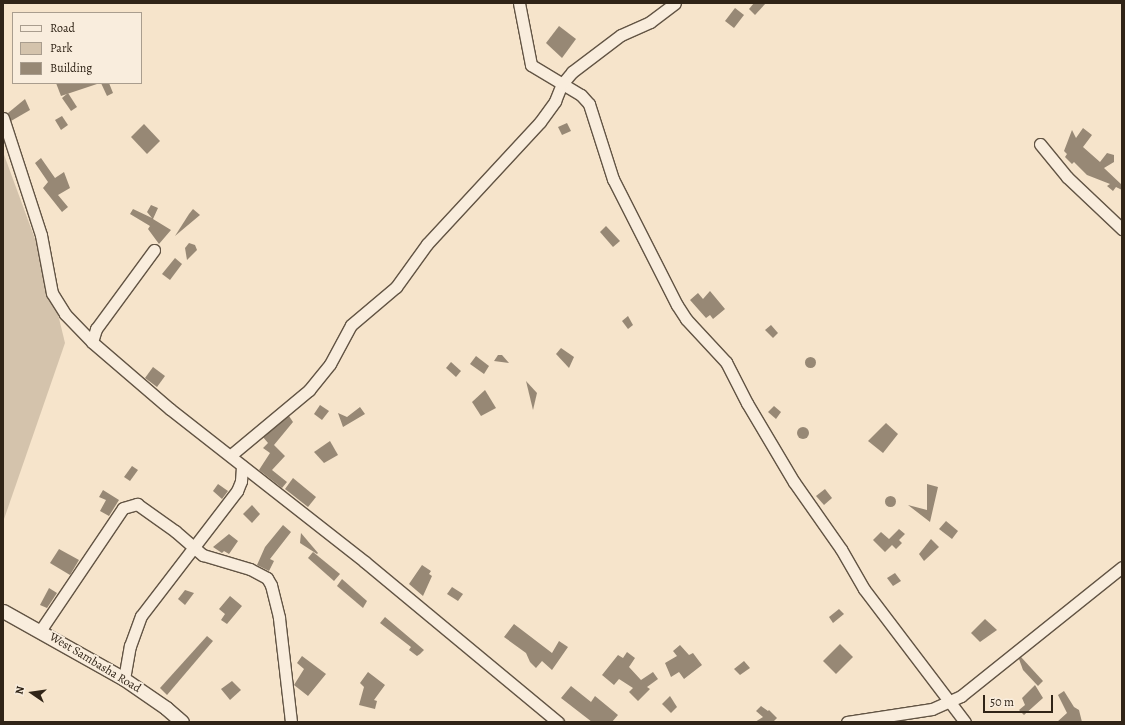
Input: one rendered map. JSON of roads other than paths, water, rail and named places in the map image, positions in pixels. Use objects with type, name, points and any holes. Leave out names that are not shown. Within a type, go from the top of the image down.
[{"type":"street","points":[[519,3],[531,66],[581,95],[589,104],[613,179],[677,305],[686,319],[726,362],[774,449],[841,549],[860,584],[965,722]]},
{"type":"street","points":[[231,455],[309,390],[330,364],[351,325],[396,287],[427,244],[540,122],[549,111],[562,84],[582,62],[621,35],[650,22],[675,3]]},
{"type":"street","points":[[3,118],[41,235],[52,293],[65,314],[92,342],[170,409],[231,455],[242,466],[365,562],[558,722]]},
{"type":"street","points":[[1040,144],[1067,177],[1122,229]]},
{"type":"street","points":[[92,342],[96,329],[154,250]]},
{"type":"street","points":[[124,679],[130,646],[141,616],[237,491],[241,481],[242,466]]},
{"type":"street","points":[[40,631],[123,508],[129,504],[137,504],[175,531],[193,548],[211,559],[250,569],[267,578],[271,584],[279,618],[291,722]]},
{"type":"street","points":[[847,722],[920,712],[951,702],[984,679],[1122,566]]},
{"type":"street","name":"West Sambasha Road","points":[[3,611],[124,679],[166,708],[182,722]]}]
